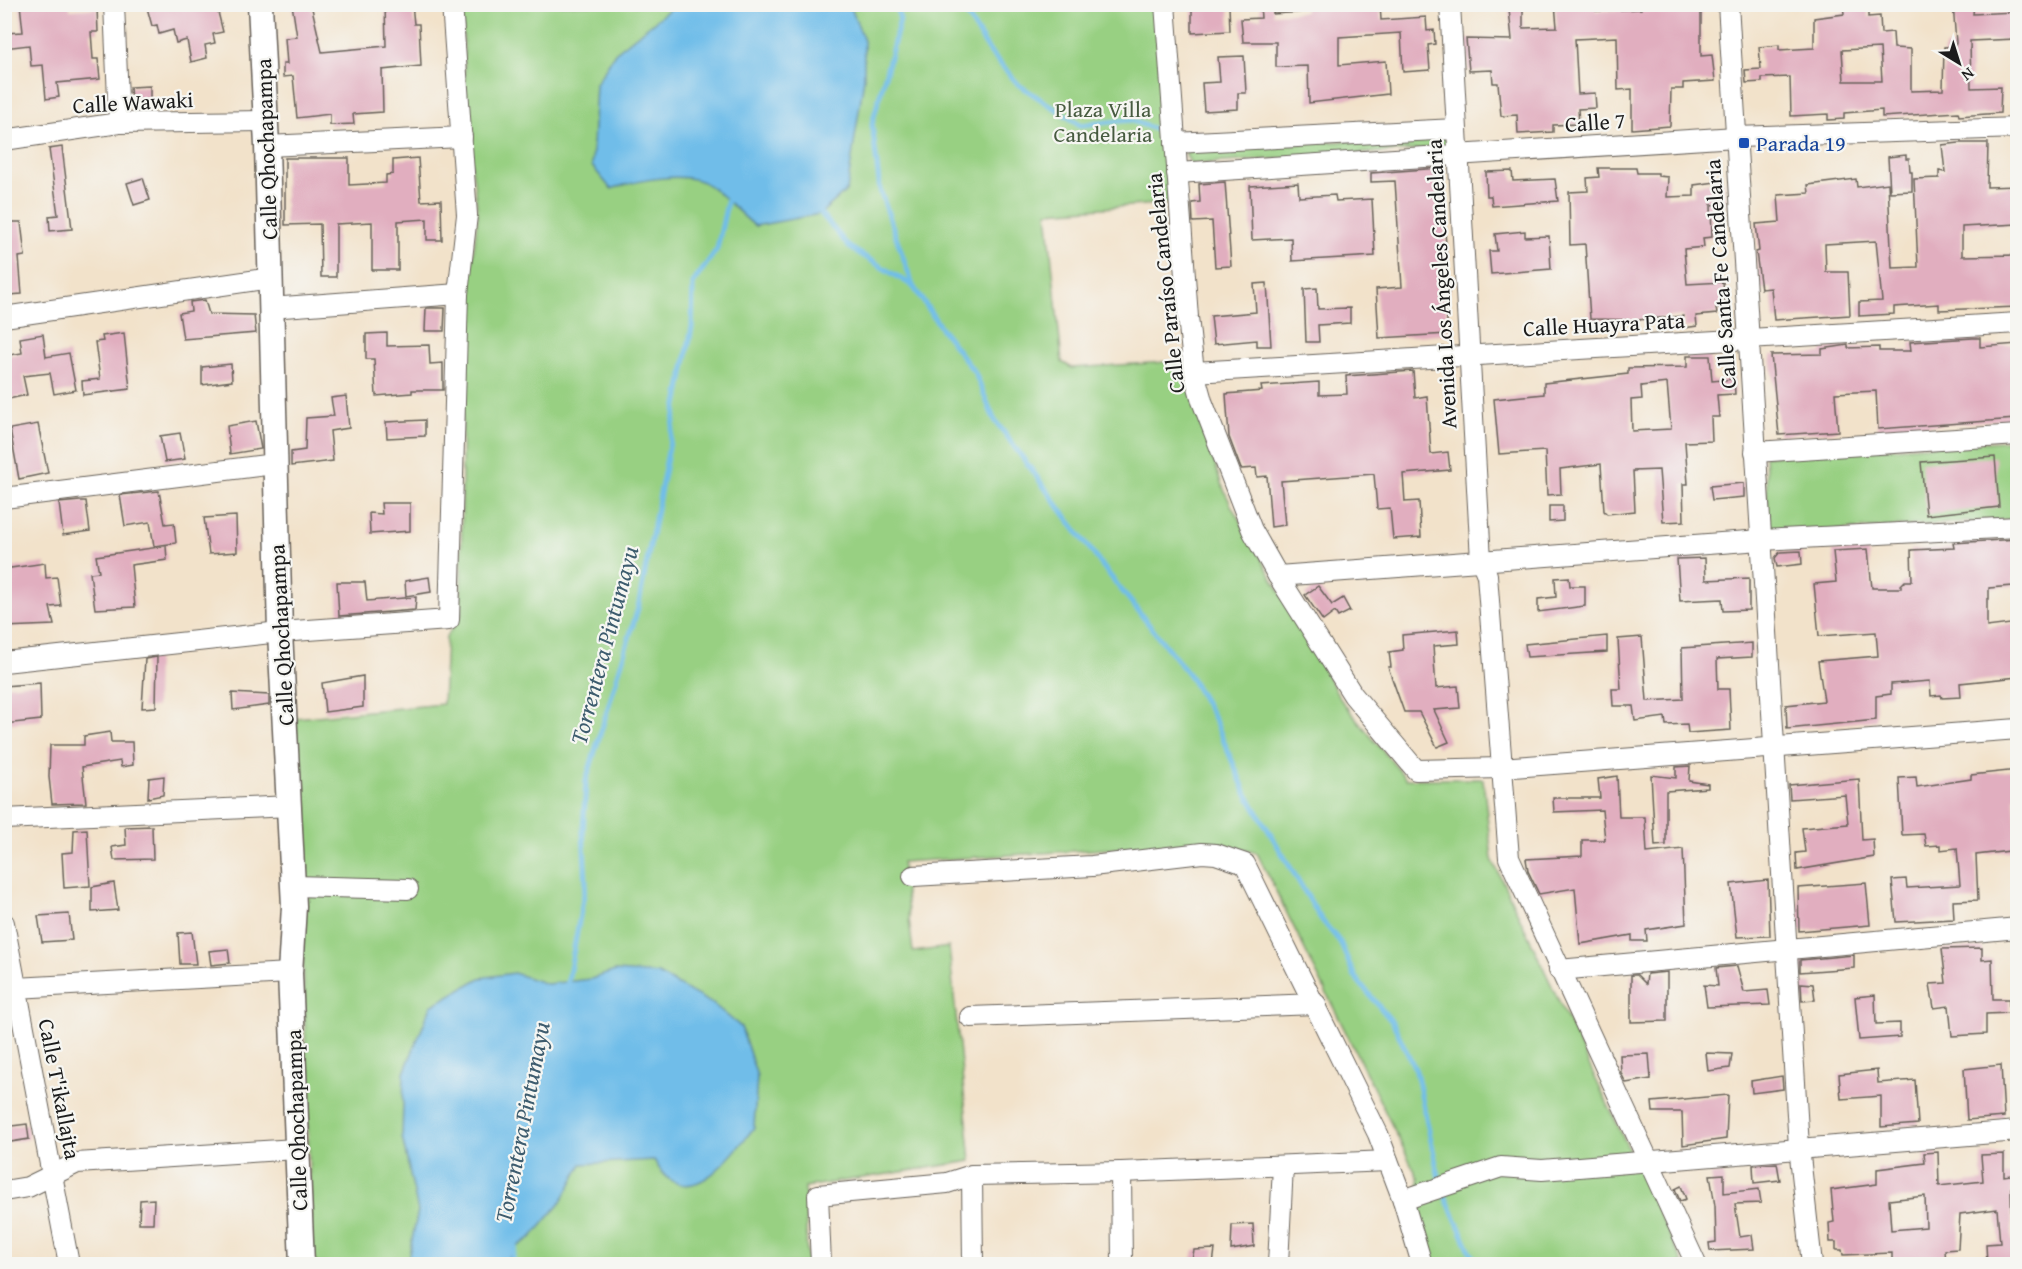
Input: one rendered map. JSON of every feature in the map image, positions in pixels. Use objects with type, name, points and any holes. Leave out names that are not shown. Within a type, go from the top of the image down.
[{"type":"street","points":[[114,4],[119,123]]},
{"type":"street","name":"Calle Qhochapampa","points":[[260,4],[267,146],[280,632],[293,886],[291,973],[302,1264]]},
{"type":"street","points":[[4,662],[280,632],[449,620],[458,294],[467,215],[452,4]]},
{"type":"street","name":"Calle Paraíso Candelaria","points":[[1165,4],[1174,142],[1194,372],[1202,401],[1252,530],[1278,576],[1353,695],[1416,770],[1501,768]]},
{"type":"street","name":"Avenida Los Ángeles Candelaria","points":[[1450,4],[1481,560],[1487,575],[1509,858],[1696,1264]]},
{"type":"street","name":"Calle Santa Fe Candelaria","points":[[1728,4],[1799,1147],[1812,1264]]},
{"type":"street","name":"Calle Wawaki","points":[[4,140],[119,123],[266,121]]},
{"type":"street","name":"Calle 7","points":[[1177,173],[1736,137],[2018,128]]},
{"type":"street","points":[[1174,142],[1456,129]]},
{"type":"street","points":[[267,146],[462,137]]},
{"type":"street","points":[[4,317],[271,278]]},
{"type":"street","points":[[270,308],[458,294]]},
{"type":"street","name":"Calle Huayra Pata","points":[[1194,372],[2018,323]]},
{"type":"street","points":[[1755,452],[2018,435]]},
{"type":"street","points":[[4,498],[274,464]]},
{"type":"street","points":[[1278,576],[1761,540],[2018,527]]},
{"type":"street","points":[[1501,768],[2018,729]]},
{"type":"street","points":[[4,819],[290,806]]},
{"type":"street","points":[[913,876],[1092,866],[1202,853],[1216,854],[1245,864],[1316,1004],[1388,1161],[1403,1200],[1422,1264]]},
{"type":"street","points":[[293,886],[408,889]]},
{"type":"street","name":"Calle T'ikallajta","points":[[4,923],[14,1000],[52,1173],[69,1264]]},
{"type":"street","points":[[1559,970],[2018,928]]},
{"type":"street","points":[[14,1000],[291,973]]},
{"type":"street","points":[[970,1017],[1316,1004]]},
{"type":"street","points":[[1403,1200],[1501,1167],[1542,1170],[1799,1147],[2018,1131]]},
{"type":"street","points":[[4,1191],[28,1187],[52,1173],[77,1163],[296,1149]]},
{"type":"street","points":[[821,1264],[818,1195],[947,1183],[972,1175],[1121,1172],[1388,1161]]},
{"type":"street","points":[[1278,1264],[1283,1166]]},
{"type":"street","points":[[1121,1172],[1122,1264]]},
{"type":"street","points":[[972,1175],[973,1264]]},
{"type":"green space","name":"Plaza Villa Candelaria","points":[[462,5],[1157,5],[1171,203],[1047,212],[1062,362],[1072,368],[1182,361],[1221,483],[1231,505],[1341,700],[1406,779],[1483,779],[1492,859],[1683,1264],[1429,1264],[1414,1220],[1419,1180],[1257,853],[1215,842],[902,862],[913,952],[949,947],[971,1161],[805,1187],[807,1264],[312,1264],[296,718],[443,704],[446,637],[461,616],[463,338],[478,215],[467,127]]},
{"type":"green space","points":[[1449,137],[1449,148],[1191,164],[1185,154],[1190,148]]},
{"type":"green space","points":[[2017,440],[2017,519],[1776,534],[1769,525],[1765,456]]},
{"type":"water","points":[[675,5],[850,5],[864,41],[864,78],[847,190],[820,214],[755,226],[710,186],[700,181],[675,177],[661,178],[611,189],[592,166],[596,84],[615,53]]},
{"type":"water","points":[[615,971],[658,974],[713,1004],[741,1027],[757,1076],[754,1128],[727,1160],[705,1179],[693,1184],[681,1184],[669,1179],[654,1160],[582,1164],[561,1202],[532,1237],[515,1248],[506,1264],[407,1264],[418,1211],[402,1137],[404,1073],[431,1006],[480,978],[514,973],[547,984],[591,979]]},
{"type":"building","points":[[20,4],[70,4],[70,10],[97,8],[98,32],[91,32],[93,59],[98,59],[100,79],[57,83],[59,97],[46,99],[43,65],[31,66],[29,45],[4,48],[4,33],[23,32]]},
{"type":"building","points":[[146,4],[216,4],[223,32],[213,34],[215,43],[205,45],[207,58],[191,62],[187,40],[176,43],[173,30],[159,34],[157,25],[152,26]]},
{"type":"building","points":[[292,4],[311,4],[322,52],[386,46],[385,4],[412,4],[414,24],[419,24],[421,66],[382,70],[383,112],[353,114],[354,124],[330,125],[330,114],[297,118],[293,76],[283,77],[283,64],[287,64],[285,38],[297,37]]},
{"type":"building","points":[[1260,4],[1273,4],[1273,14],[1305,12],[1305,4],[1380,4],[1381,20],[1426,17],[1427,31],[1434,30],[1435,44],[1428,45],[1430,70],[1403,72],[1401,33],[1339,37],[1339,65],[1386,61],[1388,94],[1309,103],[1308,66],[1276,67],[1276,42],[1243,42],[1241,19],[1261,18]]},
{"type":"building","points":[[1555,4],[1596,4],[1596,11],[1641,9],[1641,4],[1701,4],[1701,56],[1712,55],[1715,81],[1683,83],[1683,89],[1671,89],[1670,126],[1632,129],[1632,89],[1618,90],[1617,37],[1575,39],[1578,94],[1595,93],[1596,108],[1578,109],[1579,124],[1553,125],[1553,132],[1518,134],[1517,115],[1501,116],[1498,83],[1493,83],[1492,70],[1469,71],[1466,39],[1512,40],[1509,9],[1523,8],[1523,28],[1557,27]]},
{"type":"building","points":[[1843,4],[1868,4],[1868,17],[1880,16],[1881,33],[1893,32],[1894,48],[1911,49],[1911,91],[1943,90],[1944,47],[1955,46],[1956,43],[1953,4],[1974,4],[1973,14],[2015,12],[2016,39],[1970,41],[1971,88],[2001,87],[2000,113],[1959,116],[1958,112],[1882,117],[1882,110],[1844,113],[1844,119],[1828,120],[1828,114],[1791,116],[1790,77],[1762,78],[1762,82],[1746,83],[1745,70],[1761,69],[1759,47],[1779,45],[1779,50],[1814,48],[1814,18],[1844,14]],"holes":[[[1880,48],[1882,81],[1844,81],[1842,50]]]},
{"type":"building","points":[[1229,6],[1230,31],[1192,33],[1192,9]]},
{"type":"building","points":[[1244,56],[1246,93],[1238,93],[1238,109],[1204,111],[1202,83],[1220,82],[1218,57]]},
{"type":"building","points":[[150,86],[150,101],[131,102],[130,87]]},
{"type":"building","points":[[1988,143],[1987,187],[2018,186],[2018,224],[1962,227],[1962,256],[2018,255],[2018,307],[1939,310],[1939,304],[1894,307],[1894,314],[1859,316],[1859,302],[1882,301],[1876,241],[1825,244],[1826,272],[1848,272],[1850,315],[1774,320],[1771,288],[1761,289],[1756,252],[1759,251],[1756,224],[1780,222],[1778,195],[1809,193],[1808,185],[1856,179],[1857,187],[1888,183],[1892,268],[1918,267],[1914,179],[1939,178],[1939,171],[1945,172],[1942,145]]},
{"type":"building","points":[[62,147],[72,229],[50,231],[49,216],[58,215],[49,149]]},
{"type":"building","points":[[1906,155],[1906,159],[1909,159],[1910,172],[1912,172],[1912,191],[1890,192],[1888,157]]},
{"type":"building","points":[[285,158],[349,158],[349,185],[386,183],[386,175],[393,174],[393,160],[418,158],[421,201],[441,200],[442,240],[427,240],[427,219],[398,221],[398,270],[372,270],[372,222],[336,224],[336,277],[321,277],[320,224],[285,225]]},
{"type":"building","points":[[1441,168],[1449,293],[1445,293],[1448,334],[1379,338],[1376,289],[1402,287],[1395,181],[1371,182],[1371,173]]},
{"type":"building","points":[[1598,168],[1636,168],[1637,173],[1658,173],[1658,176],[1668,177],[1667,197],[1694,196],[1694,185],[1723,181],[1725,204],[1711,205],[1712,237],[1703,238],[1704,247],[1684,249],[1687,284],[1723,282],[1725,307],[1716,308],[1717,314],[1696,316],[1697,326],[1684,328],[1683,316],[1637,320],[1590,319],[1585,244],[1570,245],[1569,192],[1588,191],[1587,178],[1599,177]]},
{"type":"building","points":[[1512,171],[1513,181],[1555,179],[1558,201],[1492,206],[1491,196],[1487,196],[1486,172]]},
{"type":"building","points":[[143,178],[150,200],[134,205],[127,183]]},
{"type":"building","points":[[1225,182],[1231,266],[1215,267],[1212,221],[1193,222],[1192,203],[1200,202],[1199,184]]},
{"type":"building","points":[[1298,183],[1299,197],[1335,195],[1336,201],[1372,199],[1375,256],[1292,261],[1291,238],[1252,240],[1250,186]]},
{"type":"building","points":[[4,222],[21,222],[25,256],[19,257],[22,294],[9,295]]},
{"type":"building","points":[[1525,231],[1525,237],[1549,236],[1551,269],[1491,274],[1489,251],[1497,251],[1495,234]]},
{"type":"building","points":[[1267,283],[1271,346],[1257,346],[1257,340],[1214,344],[1211,316],[1256,312],[1254,284]]},
{"type":"building","points":[[1317,288],[1318,309],[1350,308],[1350,323],[1318,325],[1319,342],[1306,342],[1304,289]]},
{"type":"building","points":[[205,300],[209,314],[254,315],[256,333],[183,339],[179,313],[191,311],[190,302]]},
{"type":"building","points":[[426,308],[445,308],[444,331],[425,331]]},
{"type":"building","points":[[124,333],[130,389],[83,395],[82,381],[100,379],[95,342],[103,341],[102,336]]},
{"type":"building","points":[[387,333],[387,346],[429,345],[430,364],[443,363],[443,390],[412,390],[412,393],[376,396],[374,359],[366,359],[366,334]]},
{"type":"building","points":[[43,334],[46,357],[69,353],[76,390],[54,394],[50,373],[23,376],[27,395],[4,400],[4,356],[22,353],[20,338]]},
{"type":"building","points":[[1980,338],[1980,347],[2018,344],[2018,371],[2014,374],[2016,419],[1878,429],[1876,391],[1835,393],[1838,431],[1779,435],[1771,355],[1822,354],[1822,349],[1848,345],[1848,348],[1879,347],[1879,351],[1911,351],[1910,342]]},
{"type":"building","points":[[1687,356],[1710,356],[1712,381],[1734,379],[1735,394],[1717,395],[1719,417],[1711,417],[1712,441],[1685,442],[1688,484],[1683,484],[1684,521],[1663,522],[1659,470],[1633,471],[1635,511],[1607,514],[1604,511],[1601,464],[1560,469],[1561,494],[1547,495],[1545,451],[1499,454],[1494,399],[1544,394],[1544,383],[1628,374],[1628,368],[1687,367]],"holes":[[[1667,383],[1671,429],[1632,431],[1631,400],[1642,399],[1641,386]]]},
{"type":"building","points":[[231,364],[232,381],[202,385],[202,367]]},
{"type":"building","points":[[1413,371],[1415,398],[1427,396],[1431,454],[1448,452],[1450,470],[1403,474],[1405,502],[1419,501],[1421,537],[1393,539],[1390,508],[1377,509],[1374,474],[1281,481],[1285,525],[1271,527],[1267,476],[1257,477],[1256,468],[1241,469],[1229,437],[1226,394],[1262,391],[1261,386],[1319,382],[1319,395],[1347,394],[1346,376]]},
{"type":"building","points":[[346,396],[349,428],[330,431],[333,461],[291,466],[291,452],[305,450],[306,418],[334,416],[331,398]]},
{"type":"building","points":[[425,420],[425,436],[387,438],[386,422]]},
{"type":"building","points":[[256,421],[261,449],[230,454],[227,426]]},
{"type":"building","points":[[38,424],[48,473],[19,479],[10,429]]},
{"type":"building","points":[[180,433],[185,459],[165,462],[160,436]]},
{"type":"building","points":[[1995,457],[1999,507],[1926,515],[1921,462]]},
{"type":"building","points":[[1744,483],[1744,497],[1712,500],[1710,486]]},
{"type":"building","points":[[159,491],[165,524],[174,523],[176,543],[154,546],[150,522],[125,526],[120,495]]},
{"type":"building","points":[[86,501],[90,531],[63,535],[59,503]]},
{"type":"building","points":[[381,503],[410,503],[410,531],[370,534],[369,513],[382,514]]},
{"type":"building","points":[[1549,506],[1563,506],[1563,521],[1549,522]]},
{"type":"building","points":[[236,516],[237,552],[209,554],[204,518]]},
{"type":"building","points":[[2018,539],[2018,577],[2013,578],[2013,586],[1989,588],[1987,627],[2018,623],[2018,677],[1960,683],[1961,697],[1931,696],[1930,681],[1891,684],[1891,694],[1876,696],[1876,720],[1787,729],[1786,705],[1824,701],[1818,661],[1878,656],[1876,632],[1819,636],[1814,584],[1836,582],[1833,551],[1868,549],[1872,588],[1901,588],[1905,581],[1912,581],[1911,550],[1954,548],[1953,543]]},
{"type":"building","points":[[166,546],[167,560],[131,565],[135,607],[95,609],[90,573],[99,572],[96,556]]},
{"type":"building","points":[[1801,551],[1802,564],[1777,567],[1775,558],[1780,552]]},
{"type":"building","points":[[1705,558],[1706,580],[1749,578],[1749,610],[1723,611],[1722,599],[1680,601],[1677,559]]},
{"type":"building","points":[[45,563],[46,578],[57,577],[61,606],[50,607],[54,625],[4,627],[4,569]]},
{"type":"building","points":[[429,577],[431,592],[406,596],[405,581]]},
{"type":"building","points":[[1569,577],[1570,586],[1585,586],[1585,606],[1538,612],[1538,599],[1556,597],[1555,578]]},
{"type":"building","points":[[337,582],[365,582],[367,601],[416,597],[415,610],[339,616]]},
{"type":"building","points":[[1318,586],[1332,605],[1343,598],[1350,611],[1338,617],[1335,612],[1323,621],[1305,595]]},
{"type":"building","points":[[1458,630],[1459,644],[1433,646],[1436,688],[1458,686],[1460,708],[1434,710],[1449,742],[1437,747],[1419,712],[1404,712],[1388,667],[1391,667],[1389,652],[1403,650],[1402,635]]},
{"type":"building","points":[[1607,636],[1607,652],[1527,657],[1525,644]]},
{"type":"building","points":[[1642,637],[1647,701],[1683,699],[1682,648],[1752,643],[1752,657],[1717,659],[1718,689],[1729,689],[1731,730],[1688,733],[1687,724],[1666,725],[1665,717],[1635,721],[1633,706],[1613,706],[1612,689],[1621,689],[1618,639]]},
{"type":"building","points":[[157,657],[156,707],[142,708],[145,659]]},
{"type":"building","points":[[363,676],[363,707],[325,712],[322,683]]},
{"type":"building","points":[[40,683],[41,720],[4,724],[4,686]]},
{"type":"building","points":[[232,693],[269,695],[269,705],[233,710]]},
{"type":"building","points":[[110,732],[111,742],[132,742],[133,765],[121,767],[120,761],[82,767],[86,803],[52,804],[49,777],[50,745],[84,745],[84,736]]},
{"type":"building","points":[[1690,766],[1689,781],[1708,784],[1708,788],[1666,791],[1666,845],[1655,846],[1651,775],[1676,778],[1676,767]]},
{"type":"building","points":[[2018,770],[2018,797],[2014,797],[2018,850],[1976,855],[1978,900],[1953,901],[1954,919],[1896,922],[1892,880],[1906,879],[1907,888],[1960,885],[1957,848],[1940,850],[1940,845],[1926,846],[1924,834],[1902,835],[1899,778],[1916,777],[1917,787],[1971,779],[1971,775]]},
{"type":"building","points":[[164,776],[163,795],[148,798],[149,778]]},
{"type":"building","points":[[1617,776],[1619,817],[1645,817],[1647,853],[1683,849],[1686,924],[1646,930],[1647,941],[1632,941],[1632,935],[1580,944],[1575,888],[1539,894],[1528,871],[1526,859],[1582,856],[1582,840],[1605,840],[1602,810],[1554,812],[1553,798],[1600,798],[1598,779]]},
{"type":"building","points":[[1859,779],[1862,840],[1873,839],[1874,857],[1797,870],[1796,853],[1805,852],[1802,828],[1848,824],[1845,795],[1790,799],[1789,785]]},
{"type":"building","points":[[152,826],[153,859],[114,860],[112,847],[126,845],[125,827]]},
{"type":"building","points":[[87,829],[90,886],[64,888],[62,853],[73,852],[74,830]]},
{"type":"building","points":[[1768,880],[1770,936],[1737,937],[1731,884]]},
{"type":"building","points":[[114,883],[118,910],[92,912],[92,887]]},
{"type":"building","points":[[1866,883],[1870,925],[1799,931],[1798,888]]},
{"type":"building","points":[[69,914],[72,940],[42,942],[38,916]]},
{"type":"building","points":[[192,932],[196,964],[180,964],[178,933]]},
{"type":"building","points":[[1982,948],[1982,960],[1992,959],[1993,999],[2009,999],[2009,1013],[1986,1014],[1986,1034],[1952,1036],[1949,1006],[1934,1008],[1930,984],[1946,983],[1942,949]]},
{"type":"building","points":[[228,949],[230,963],[211,965],[209,951]]},
{"type":"building","points":[[1854,955],[1854,968],[1800,972],[1800,960]]},
{"type":"building","points":[[1737,966],[1744,992],[1768,990],[1770,1005],[1707,1007],[1704,985],[1718,986],[1716,968]]},
{"type":"building","points":[[1667,972],[1667,1021],[1631,1022],[1631,975],[1637,975],[1646,984],[1647,974]]},
{"type":"building","points":[[1801,983],[1813,984],[1815,1000],[1802,1001]]},
{"type":"building","points":[[1875,995],[1876,1024],[1900,1023],[1900,1037],[1859,1040],[1855,997]]},
{"type":"building","points":[[1706,1053],[1732,1054],[1730,1068],[1708,1071]]},
{"type":"building","points":[[1649,1054],[1651,1079],[1626,1083],[1621,1073],[1620,1055]]},
{"type":"building","points":[[2001,1065],[2004,1117],[1967,1120],[1964,1069]]},
{"type":"building","points":[[1877,1070],[1878,1083],[1915,1080],[1918,1124],[1881,1127],[1881,1096],[1841,1099],[1839,1074]]},
{"type":"building","points":[[1782,1076],[1783,1089],[1752,1093],[1751,1081]]},
{"type":"building","points":[[1728,1095],[1726,1139],[1683,1145],[1682,1112],[1653,1112],[1652,1102]]},
{"type":"building","points":[[27,1124],[29,1139],[4,1143],[4,1127]]},
{"type":"building","points":[[1938,1152],[1939,1186],[1983,1181],[1981,1155],[2004,1154],[2004,1176],[2018,1174],[2018,1187],[2011,1188],[2012,1241],[2018,1241],[2018,1264],[1987,1264],[1986,1244],[2000,1243],[1997,1209],[1960,1214],[1958,1249],[1945,1250],[1946,1264],[1892,1264],[1892,1253],[1843,1255],[1842,1250],[1836,1250],[1836,1242],[1830,1242],[1829,1223],[1834,1222],[1831,1190],[1877,1184],[1877,1169],[1925,1163],[1924,1153]],"holes":[[[1925,1196],[1926,1227],[1891,1230],[1889,1200]]]},
{"type":"building","points":[[1777,1163],[1780,1180],[1754,1183],[1753,1165]]},
{"type":"building","points":[[1724,1174],[1724,1193],[1759,1189],[1761,1203],[1735,1204],[1740,1237],[1752,1235],[1754,1249],[1710,1251],[1709,1243],[1716,1242],[1715,1206],[1710,1175]]},
{"type":"building","points":[[1681,1186],[1686,1199],[1680,1201],[1675,1189]]},
{"type":"building","points":[[154,1199],[153,1223],[139,1223],[140,1200]]},
{"type":"building","points":[[1253,1224],[1254,1246],[1231,1250],[1232,1225]]},
{"type":"building","points":[[1215,1249],[1213,1264],[1191,1264],[1194,1250]]},
{"type":"waterway","points":[[896,4],[900,20],[872,124],[880,190],[913,286]]},
{"type":"waterway","points":[[960,4],[990,52],[1019,85],[1080,125],[1130,120],[1157,130]]},
{"type":"waterway","name":"Torrentera Pintumayu","points":[[567,986],[586,883],[583,831],[586,781],[638,608],[692,327],[693,283],[717,249],[728,198]]},
{"type":"waterway","points":[[818,210],[849,247],[913,286],[975,373],[994,419],[1104,568],[1189,675],[1213,716],[1245,791],[1321,919],[1340,942],[1355,977],[1393,1023],[1416,1071],[1441,1187],[1476,1264]]},
{"type":"waterway","name":"Torrentera Pintumayu","points":[[511,1264],[516,1243]]},
{"type":"place","name":"Parada 19","points":[[1744,143]]}]
